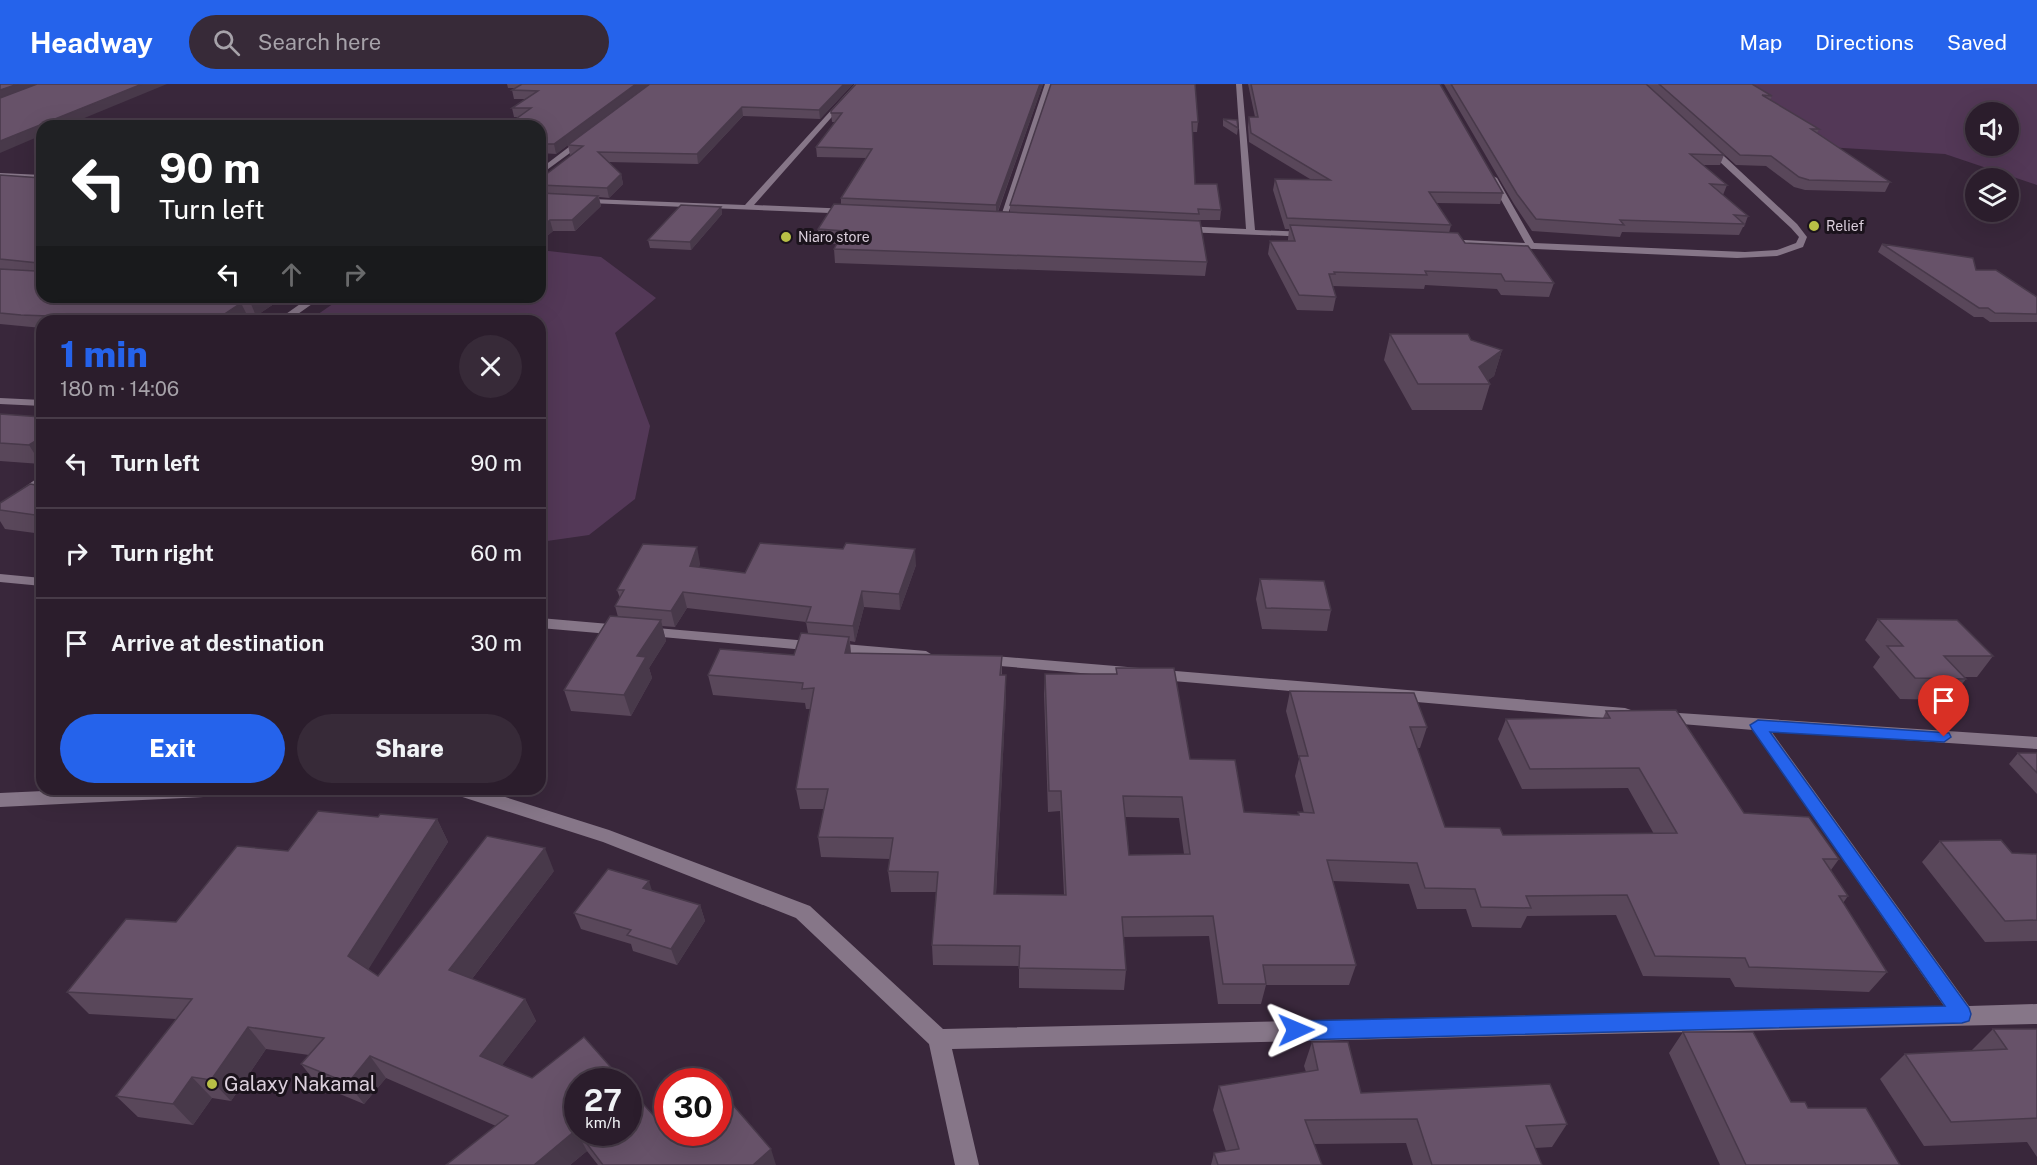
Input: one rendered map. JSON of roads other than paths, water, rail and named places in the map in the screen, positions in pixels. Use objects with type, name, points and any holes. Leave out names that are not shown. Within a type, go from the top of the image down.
[{"type":"street","points":[[748,207],[858,84]]},
{"type":"street","points":[[1002,220],[1048,84]]},
{"type":"street","points":[[1239,84],[1251,232]]},
{"type":"street","points":[[546,168],[594,132]]},
{"type":"street","points":[[1438,241],[1767,255],[1788,252],[1800,245],[1803,237],[1794,226],[1699,138]]},
{"type":"street","points":[[1485,165],[1531,246]]},
{"type":"street","points":[[0,175],[36,177]]},
{"type":"street","points":[[546,199],[863,213]]},
{"type":"street","points":[[990,219],[1014,220]]},
{"type":"street","points":[[1168,228],[1321,236]]},
{"type":"street","points":[[290,315],[308,303]]},
{"type":"street","points":[[0,400],[36,403]]},
{"type":"street","points":[[0,510],[36,483]]},
{"type":"street","points":[[0,578],[36,581]]},
{"type":"street","points":[[546,624],[946,657]]},
{"type":"street","points":[[970,659],[1758,725],[2037,743]]},
{"type":"street","points":[[1758,725],[1962,1014]]},
{"type":"street","points":[[0,800],[102,795]]},
{"type":"street","points":[[478,795],[609,837],[803,912],[939,1039],[967,1165]]},
{"type":"street","points":[[939,1039],[2037,1014]]},
{"type":"place","name":"Relief","points":[[1814,226]]},
{"type":"place","name":"Niaro store","points":[[786,237]]},
{"type":"place","name":"Galaxy Nakamal","points":[[212,1084]]}]
